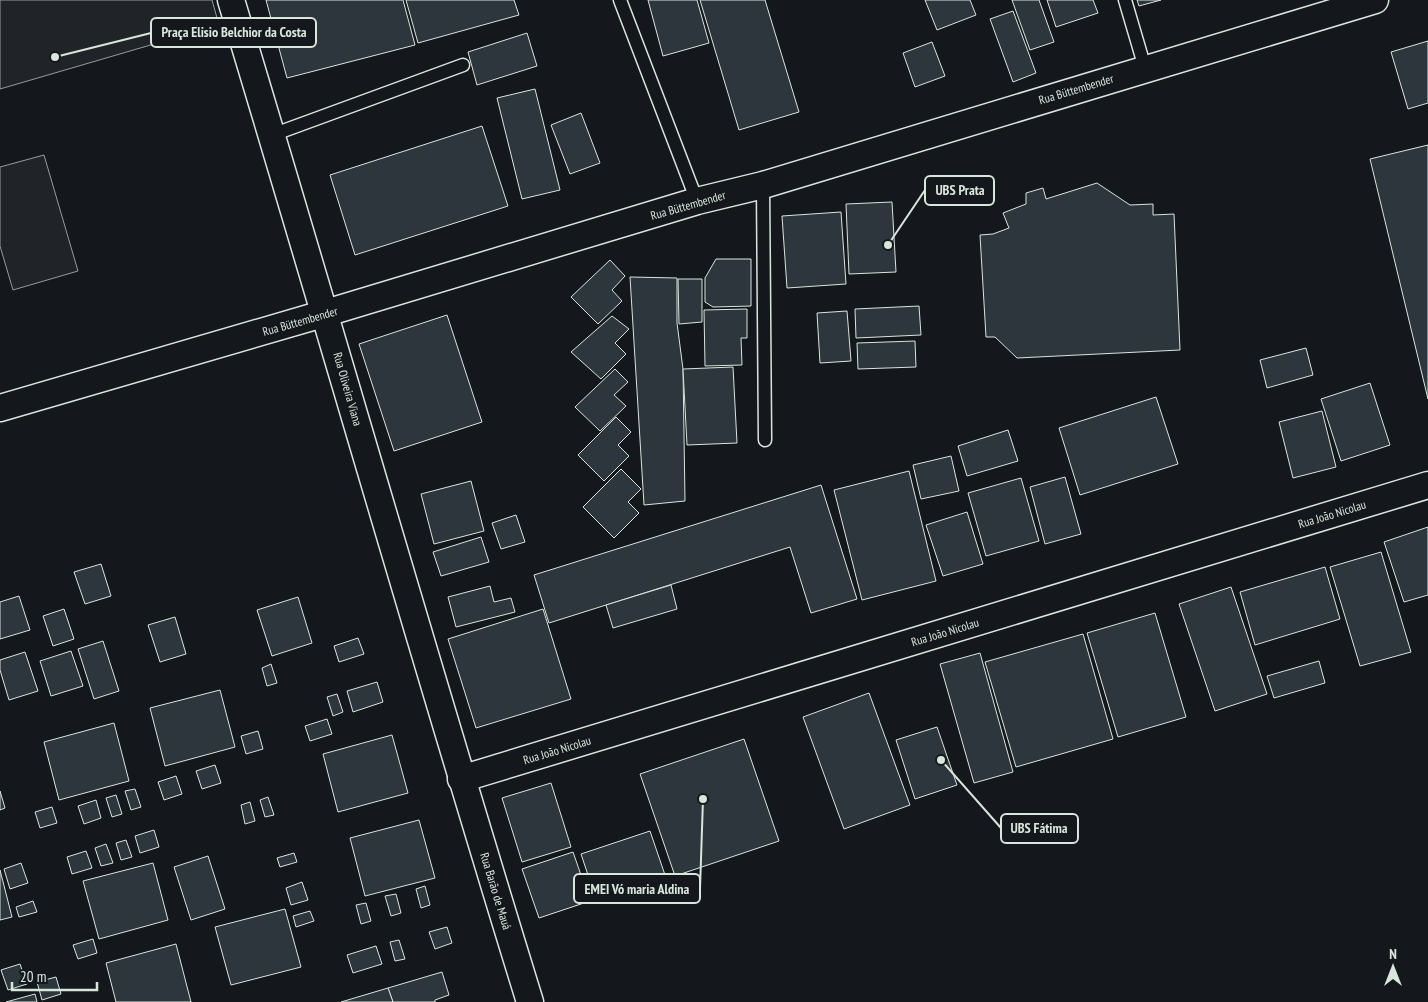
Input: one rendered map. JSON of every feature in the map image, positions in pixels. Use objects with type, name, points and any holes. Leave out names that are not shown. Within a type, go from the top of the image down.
[{"type":"street","name":"Rua Oliveira Viana","points":[[231,0],[326,313],[461,779]]},
{"type":"street","name":"Rua Büttembender","points":[[0,408],[326,313],[697,201],[764,185],[1145,68],[1375,0]]},
{"type":"street","name":"Rua João Nicolau","points":[[461,779],[1428,485]]},
{"type":"street","name":"Rua Barão de Mauá","points":[[461,779],[530,1002]]},
{"type":"lane","points":[[620,0],[697,201]]},
{"type":"lane","points":[[1125,0],[1145,68]]},
{"type":"lane","points":[[272,135],[463,66]]},
{"type":"lane","points":[[764,185],[765,440]]},
{"type":"shaded area","points":[[0,0],[212,0],[219,25],[0,89]]},
{"type":"shaded area","points":[[44,155],[78,271],[13,290],[0,246],[0,167]]},
{"type":"building","points":[[266,0],[403,0],[415,45],[287,78]]},
{"type":"building","points":[[406,0],[514,0],[519,15],[418,43]]},
{"type":"building","points":[[648,0],[697,0],[709,43],[663,56]]},
{"type":"building","points":[[700,0],[765,0],[799,112],[739,130]]},
{"type":"building","points":[[925,0],[970,0],[976,15],[937,30]]},
{"type":"building","points":[[1012,0],[1039,0],[1054,42],[1030,50]]},
{"type":"building","points":[[1047,0],[1093,0],[1098,13],[1056,27]]},
{"type":"building","points":[[1137,0],[1161,0],[1139,6]]},
{"type":"building","points":[[1013,11],[1036,73],[1013,82],[990,19]]},
{"type":"building","points":[[527,33],[537,66],[477,85],[468,52]]},
{"type":"building","points":[[1428,41],[1428,103],[1408,109],[1391,52]]},
{"type":"building","points":[[932,42],[945,76],[915,87],[903,53]]},
{"type":"building","points":[[535,89],[560,190],[522,199],[497,98]]},
{"type":"building","points":[[581,113],[600,163],[570,174],[551,125]]},
{"type":"building","points":[[482,126],[508,206],[355,255],[330,175]]},
{"type":"building","points":[[1428,145],[1428,399],[1370,159]]},
{"type":"building","points":[[1097,183],[1130,205],[1153,204],[1153,215],[1174,214],[1180,350],[1017,358],[995,337],[986,337],[980,235],[993,234],[1009,228],[1003,213],[1026,204],[1026,193],[1043,188],[1046,199]]},
{"type":"building","points":[[892,202],[896,272],[849,274],[846,204]]},
{"type":"building","points":[[841,212],[846,284],[787,288],[782,216]]},
{"type":"building","points":[[716,259],[751,259],[751,306],[713,307],[705,302],[705,278]]},
{"type":"building","points":[[610,260],[625,276],[612,290],[622,301],[598,324],[571,297]]},
{"type":"building","points":[[630,277],[677,278],[677,323],[683,369],[685,501],[644,505]]},
{"type":"building","points":[[678,279],[702,279],[702,322],[679,324]]},
{"type":"building","points":[[919,306],[921,335],[856,338],[855,309]]},
{"type":"building","points":[[747,309],[747,338],[741,338],[742,365],[705,366],[704,310]]},
{"type":"building","points":[[847,311],[851,361],[820,363],[817,313]]},
{"type":"building","points":[[447,315],[482,422],[394,451],[359,344]]},
{"type":"building","points":[[612,316],[629,329],[615,343],[626,354],[601,379],[571,352]]},
{"type":"building","points":[[915,341],[916,367],[858,369],[857,343]]},
{"type":"building","points":[[1306,348],[1313,375],[1267,388],[1260,360]]},
{"type":"building","points":[[733,367],[737,443],[687,445],[683,369]]},
{"type":"building","points":[[615,369],[628,382],[614,395],[626,406],[600,431],[575,407]]},
{"type":"building","points":[[1370,383],[1390,445],[1341,461],[1321,399]]},
{"type":"building","points":[[1156,397],[1178,464],[1080,495],[1059,428]]},
{"type":"building","points":[[1322,411],[1336,467],[1293,478],[1279,422]]},
{"type":"building","points":[[616,417],[631,432],[618,445],[629,456],[604,481],[578,455]]},
{"type":"building","points":[[1008,430],[1018,461],[967,476],[958,446]]},
{"type":"building","points":[[951,456],[959,491],[921,499],[913,465]]},
{"type":"building","points":[[621,469],[641,489],[628,502],[639,513],[614,538],[583,507]]},
{"type":"building","points":[[909,471],[936,581],[862,600],[834,490]]},
{"type":"building","points":[[1065,477],[1081,534],[1045,544],[1030,487]]},
{"type":"building","points":[[1021,478],[1039,541],[986,556],[968,493]]},
{"type":"building","points":[[471,481],[484,531],[434,544],[421,494]]},
{"type":"building","points":[[821,485],[857,599],[811,613],[790,547],[549,623],[534,575]]},
{"type":"building","points":[[967,512],[983,564],[943,576],[926,525]]},
{"type":"building","points":[[516,515],[525,542],[501,549],[492,523]]},
{"type":"building","points":[[1428,527],[1428,595],[1404,602],[1384,542]]},
{"type":"building","points":[[481,537],[489,562],[441,576],[433,552]]},
{"type":"building","points":[[1381,552],[1411,652],[1360,666],[1330,567]]},
{"type":"building","points":[[101,564],[111,596],[85,604],[74,572]]},
{"type":"building","points":[[1325,567],[1340,619],[1255,645],[1240,592]]},
{"type":"building","points":[[671,585],[677,609],[613,628],[606,605]]},
{"type":"building","points":[[490,586],[494,602],[511,598],[515,612],[456,627],[448,597]]},
{"type":"building","points":[[1231,587],[1267,694],[1215,711],[1179,604]]},
{"type":"building","points":[[19,596],[30,630],[0,639],[0,602]]},
{"type":"building","points":[[298,597],[312,643],[272,656],[257,610]]},
{"type":"building","points":[[64,609],[74,639],[53,646],[43,616]]},
{"type":"building","points":[[543,609],[571,699],[476,728],[448,639]]},
{"type":"building","points":[[1155,613],[1186,717],[1118,737],[1087,633]]},
{"type":"building","points":[[175,617],[186,654],[160,662],[148,625]]},
{"type":"building","points":[[1083,634],[1113,739],[1016,767],[985,662]]},
{"type":"building","points":[[358,638],[364,654],[339,662],[334,646]]},
{"type":"building","points":[[103,641],[119,691],[94,699],[78,649]]},
{"type":"building","points":[[71,651],[83,686],[51,696],[40,661]]},
{"type":"building","points":[[25,652],[38,691],[9,700],[0,670],[0,660]]},
{"type":"building","points":[[980,653],[1013,772],[974,783],[940,664]]},
{"type":"building","points":[[1319,661],[1325,683],[1274,698],[1267,676]]},
{"type":"building","points":[[271,664],[277,683],[267,686],[262,668]]},
{"type":"building","points":[[377,682],[383,702],[353,712],[347,691]]},
{"type":"building","points":[[220,690],[235,747],[165,766],[150,708]]},
{"type":"building","points":[[869,693],[910,805],[844,829],[803,717]]},
{"type":"building","points":[[337,694],[343,712],[333,716],[327,697]]},
{"type":"building","points":[[327,719],[332,734],[310,741],[305,726]]},
{"type":"building","points":[[114,723],[129,781],[59,800],[44,742]]},
{"type":"building","points":[[937,727],[957,785],[915,799],[896,740]]},
{"type":"building","points":[[258,731],[263,749],[246,754],[241,736]]},
{"type":"building","points":[[392,735],[408,793],[338,812],[323,754]]},
{"type":"building","points":[[744,739],[779,841],[675,876],[640,774]]},
{"type":"building","points":[[215,765],[221,783],[202,789],[196,771]]},
{"type":"building","points":[[176,776],[182,794],[164,800],[158,782]]},
{"type":"building","points":[[551,783],[571,847],[522,862],[502,798]]},
{"type":"building","points":[[135,789],[141,807],[131,810],[125,791]]},
{"type":"building","points":[[0,791],[5,808],[0,810]]},
{"type":"building","points":[[116,795],[122,814],[112,817],[106,798]]},
{"type":"building","points":[[268,797],[274,815],[265,817],[260,800]]},
{"type":"building","points":[[96,800],[101,818],[84,824],[78,806]]},
{"type":"building","points":[[250,802],[255,821],[245,824],[241,805]]},
{"type":"building","points":[[52,807],[57,823],[40,828],[35,812]]},
{"type":"building","points":[[419,820],[435,878],[365,896],[350,838]]},
{"type":"building","points":[[154,830],[159,847],[140,853],[135,836]]},
{"type":"building","points":[[650,831],[665,875],[596,899],[581,854]]},
{"type":"building","points":[[126,840],[132,857],[121,860],[116,843]]},
{"type":"building","points":[[106,844],[113,863],[101,866],[95,848]]},
{"type":"building","points":[[86,851],[92,868],[72,874],[67,857]]},
{"type":"building","points":[[573,852],[590,901],[539,918],[522,869]]},
{"type":"building","points":[[294,853],[297,862],[280,867],[277,858]]},
{"type":"building","points":[[208,856],[225,909],[191,920],[174,867]]},
{"type":"building","points":[[21,863],[28,883],[10,889],[4,869]]},
{"type":"building","points":[[153,863],[168,920],[99,939],[83,881]]},
{"type":"building","points":[[0,870],[12,917],[0,920]]},
{"type":"building","points":[[302,882],[308,900],[291,905],[286,888]]},
{"type":"building","points":[[425,886],[430,905],[421,908],[416,889]]},
{"type":"building","points":[[396,894],[401,913],[391,916],[385,896]]},
{"type":"building","points":[[33,901],[37,912],[19,917],[16,907]]},
{"type":"building","points":[[366,903],[371,921],[361,924],[356,905]]},
{"type":"building","points":[[285,909],[301,967],[231,985],[215,927]]},
{"type":"building","points":[[310,911],[314,921],[296,927],[293,916]]},
{"type":"building","points":[[447,927],[452,943],[435,949],[429,932]]},
{"type":"building","points":[[93,939],[97,953],[78,959],[73,945]]},
{"type":"building","points":[[399,940],[405,959],[395,961],[390,942]]},
{"type":"building","points":[[176,944],[191,1002],[116,1002],[106,963]]},
{"type":"building","points":[[376,946],[382,964],[353,973],[347,955]]},
{"type":"building","points":[[20,964],[27,984],[8,990],[1,970]]},
{"type":"building","points":[[442,972],[449,995],[435,1000],[435,1002],[393,1002],[388,988]]},
{"type":"building","points":[[56,977],[61,994],[42,1000],[37,982]]},
{"type":"building","points":[[388,988],[393,1002],[341,1002]]},
{"type":"building","points":[[35,994],[37,1002],[6,1002]]},
{"type":"place","name":"Praça Elisio Belchior da Costa","points":[[55,57]]},
{"type":"place","name":"UBS Prata","points":[[888,245]]},
{"type":"place","name":"UBS Fátima","points":[[941,760]]},
{"type":"place","name":"EMEI Vó maria Aldina","points":[[703,799]]}]
